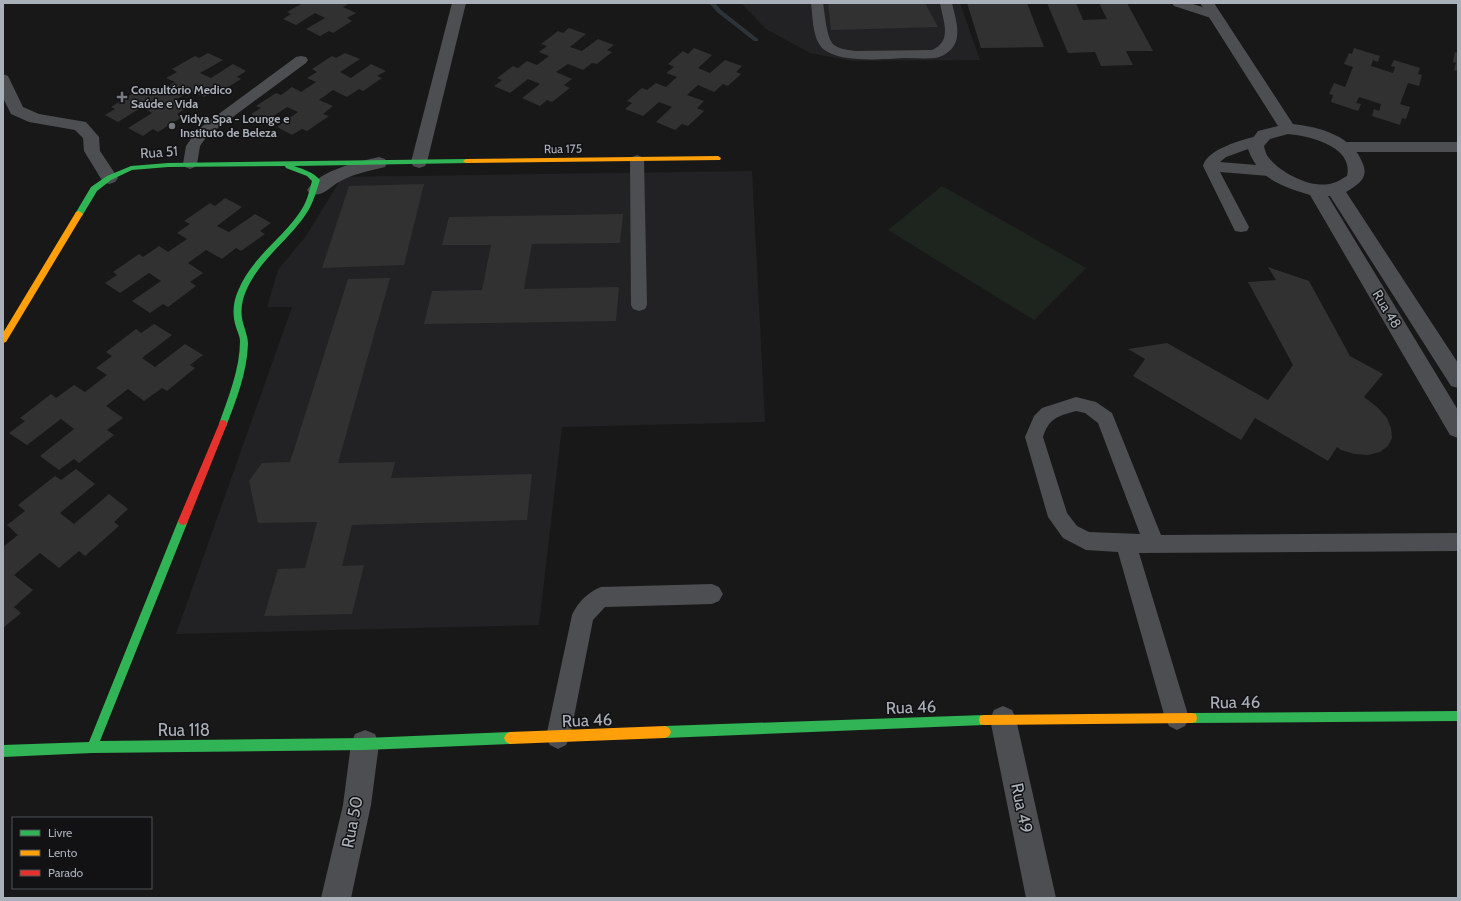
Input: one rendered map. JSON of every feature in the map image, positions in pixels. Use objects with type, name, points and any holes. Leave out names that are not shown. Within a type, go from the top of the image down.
[{"type":"street","points":[[414,162],[459,3]]},
{"type":"street","points":[[1211,9],[1288,128]]},
{"type":"street","points":[[3,79],[5,87],[17,110],[35,118],[80,126],[91,137],[92,151],[109,178]]},
{"type":"street","points":[[1288,128],[1315,133],[1328,138],[1342,147],[1349,153],[1355,162],[1357,171],[1354,179],[1347,186],[1335,189],[1316,190],[1298,186],[1282,179],[1269,170],[1260,161],[1256,151],[1257,142],[1264,135],[1275,130],[1288,128]]},
{"type":"street","name":"Rua 175","points":[[414,162],[718,158]]},
{"type":"street","name":"Rua 51","points":[[3,340],[94,189],[109,178],[131,168],[190,164],[414,162]]},
{"type":"street","points":[[316,190],[330,178],[358,167],[379,163]]},
{"type":"street","points":[[92,747],[233,398],[241,367],[245,339],[238,322],[237,302],[250,273],[269,249],[292,230],[307,210],[316,190],[316,180],[309,174],[285,164]]},
{"type":"street","name":"Rua 48","points":[[1335,189],[1453,373]]},
{"type":"street","name":"Rua 48","points":[[1316,190],[1458,429]]},
{"type":"street","points":[[1421,367],[1453,373]]},
{"type":"street","name":"Rua 46","points":[[365,744],[1003,719],[1458,716]]},
{"type":"street","name":"Rua 49","points":[[1003,719],[1041,898]]},
{"type":"street","name":"Rua 118","points":[[3,751],[92,747],[365,744]]},
{"type":"street","name":"Rua 50","points":[[336,898],[357,805],[365,744]]},
{"type":"lane","points":[[817,3],[823,40],[830,48],[855,55],[902,55],[934,54],[943,51],[948,47],[952,35],[946,3]]},
{"type":"lane","points":[[1178,3],[1211,9]]},
{"type":"lane","points":[[190,164],[193,146],[202,133],[301,60]]},
{"type":"lane","points":[[1210,166],[1211,162],[1221,154],[1257,142]]},
{"type":"lane","points":[[1342,147],[1458,147]]},
{"type":"lane","points":[[637,160],[639,305]]},
{"type":"lane","points":[[1210,166],[1269,170]]},
{"type":"lane","points":[[1210,166],[1241,227]]},
{"type":"lane","points":[[1154,544],[1105,418],[1090,407],[1076,404],[1055,409],[1048,413],[1038,424],[1034,437],[1058,517],[1070,532],[1086,541],[1154,544],[1458,542]]},
{"type":"lane","points":[[1126,543],[1177,718]]},
{"type":"lane","points":[[558,737],[583,615],[594,602],[601,597],[712,594]]},
{"type":"shaded area","points":[[741,3],[960,3],[980,60],[852,61],[810,53],[766,29]]},
{"type":"shaded area","points":[[752,171],[765,422],[562,427],[539,625],[176,634],[292,307],[267,307],[278,270],[306,236],[342,177]]},
{"type":"shaded area","points":[[942,186],[1086,268],[1034,320],[888,230]]},
{"type":"building","points":[[303,3],[350,3],[343,7],[356,13],[347,18],[352,21],[333,33],[329,31],[320,36],[306,29],[325,18],[315,13],[296,25],[283,19],[291,14],[287,12]]},
{"type":"building","points":[[828,3],[925,3],[938,27],[831,30]]},
{"type":"building","points":[[967,3],[1027,3],[1044,47],[981,48]]},
{"type":"building","points":[[1047,3],[1076,3],[1083,20],[1107,19],[1099,3],[1127,3],[1153,51],[1126,51],[1133,65],[1101,66],[1095,52],[1068,53]]},
{"type":"building","points":[[569,28],[586,34],[570,47],[582,51],[598,39],[614,45],[607,50],[612,52],[597,64],[592,63],[583,70],[568,64],[556,72],[572,79],[564,85],[570,88],[552,102],[547,100],[540,106],[522,98],[540,84],[528,79],[510,93],[494,86],[502,80],[497,78],[513,66],[518,68],[527,61],[537,65],[549,56],[539,52],[547,46],[541,44],[558,31],[563,33]]},
{"type":"building","points":[[694,48],[712,55],[698,68],[710,73],[725,60],[742,66],[736,72],[741,74],[728,86],[723,84],[714,92],[698,85],[687,95],[704,101],[697,108],[704,111],[688,126],[682,124],[675,130],[656,122],[672,107],[659,102],[643,116],[625,109],[632,103],[627,101],[642,88],[647,90],[656,83],[666,87],[677,77],[666,73],[674,67],[668,64],[683,51],[688,54]]},
{"type":"building","points":[[1354,48],[1380,56],[1378,62],[1373,60],[1371,66],[1393,73],[1395,67],[1391,66],[1394,60],[1420,68],[1418,74],[1422,75],[1419,86],[1408,83],[1400,104],[1410,107],[1406,119],[1402,118],[1400,125],[1372,116],[1374,109],[1379,111],[1381,104],[1359,97],[1356,103],[1361,104],[1358,111],[1331,102],[1333,95],[1329,94],[1334,83],[1345,87],[1353,67],[1344,64],[1349,53],[1352,54]]},
{"type":"building","points":[[1455,52],[1458,53],[1458,71],[1454,70],[1456,63],[1453,62]]},
{"type":"building","points":[[208,53],[223,60],[200,73],[211,78],[233,64],[246,71],[237,77],[241,79],[220,92],[216,90],[204,97],[191,91],[175,100],[188,107],[177,114],[182,117],[158,132],[153,129],[143,136],[128,128],[152,113],[142,107],[118,122],[105,115],[115,109],[111,107],[133,93],[137,95],[150,88],[158,92],[175,82],[166,78],[177,72],[172,69],[195,56],[199,58]]},
{"type":"building","points":[[345,53],[360,59],[340,72],[351,78],[371,64],[386,71],[377,76],[382,78],[363,91],[359,89],[347,97],[333,90],[319,100],[333,106],[323,114],[329,116],[307,131],[302,129],[292,135],[277,127],[298,112],[287,107],[265,122],[251,114],[261,108],[256,106],[276,93],[281,95],[292,87],[301,92],[316,82],[307,78],[317,72],[312,69],[332,56],[336,58]]},
{"type":"building","points":[[424,184],[404,265],[322,268],[349,186]]},
{"type":"building","points":[[225,198],[242,207],[217,226],[229,232],[255,214],[271,223],[260,231],[265,234],[241,251],[236,248],[222,259],[206,250],[188,263],[203,273],[190,282],[196,286],[168,307],[163,304],[150,313],[132,301],[161,281],[149,273],[120,293],[105,283],[117,275],[113,272],[139,254],[143,257],[159,246],[168,252],[187,239],[177,233],[190,224],[184,221],[210,203],[215,206]]},
{"type":"building","points":[[623,214],[620,243],[532,244],[524,289],[619,287],[616,321],[424,324],[432,291],[482,290],[491,245],[442,245],[449,217]]},
{"type":"building","points":[[1268,267],[1309,281],[1350,356],[1383,374],[1364,397],[1377,407],[1387,418],[1391,428],[1392,438],[1388,446],[1380,452],[1368,455],[1355,454],[1341,450],[1337,447],[1328,461],[1255,418],[1241,440],[1133,376],[1145,359],[1128,349],[1167,343],[1268,400],[1293,365],[1248,282],[1276,280]]},
{"type":"building","points":[[390,278],[338,463],[395,462],[391,478],[532,474],[527,520],[352,525],[342,566],[364,565],[352,614],[264,616],[278,569],[305,568],[317,522],[258,523],[249,481],[262,463],[290,462],[348,279]]},
{"type":"building","points":[[154,324],[172,335],[142,358],[155,367],[185,344],[203,355],[190,365],[195,368],[167,391],[162,388],[144,401],[128,389],[106,406],[123,418],[107,430],[114,435],[79,463],[74,459],[59,470],[40,456],[74,429],[61,419],[27,445],[9,433],[25,421],[20,418],[51,394],[56,398],[74,385],[85,392],[107,375],[96,368],[112,356],[106,352],[136,329],[141,333]]},
{"type":"building","points":[[76,469],[95,484],[60,513],[74,524],[109,494],[128,509],[114,522],[119,526],[85,556],[79,551],[59,568],[40,553],[14,575],[33,590],[14,607],[21,613],[3,628],[3,547],[18,535],[7,525],[25,511],[18,505],[55,476],[61,480]]},
{"type":"waterway","points":[[712,3],[719,11],[756,40]]},
{"type":"traffic: fast","points":[[79,214],[94,189],[109,178],[131,168],[168,165],[466,161]]},
{"type":"traffic: fast","points":[[223,424],[242,363],[244,340],[237,315],[242,291],[252,271],[262,258],[295,224],[304,212],[311,197],[316,180],[309,174],[288,166]]},
{"type":"traffic: fast","points":[[92,747],[183,521]]},
{"type":"traffic: fast","points":[[1192,718],[1458,716]]},
{"type":"traffic: fast","points":[[665,732],[984,720]]},
{"type":"traffic: fast","points":[[3,751],[92,747],[365,744],[510,738]]},
{"type":"traffic: slow","points":[[466,161],[718,158]]},
{"type":"traffic: slow","points":[[3,340],[79,214]]},
{"type":"traffic: slow","points":[[984,720],[1192,718]]},
{"type":"traffic: slow","points":[[510,738],[665,732]]},
{"type":"traffic: jam","points":[[183,521],[223,424]]},
{"type":"place","name":"Consultório Medico Saúde e Vida","points":[[122,97]]},
{"type":"place","name":"Vidya Spa - Lounge e Instituto de Beleza","points":[[172,126]]}]
